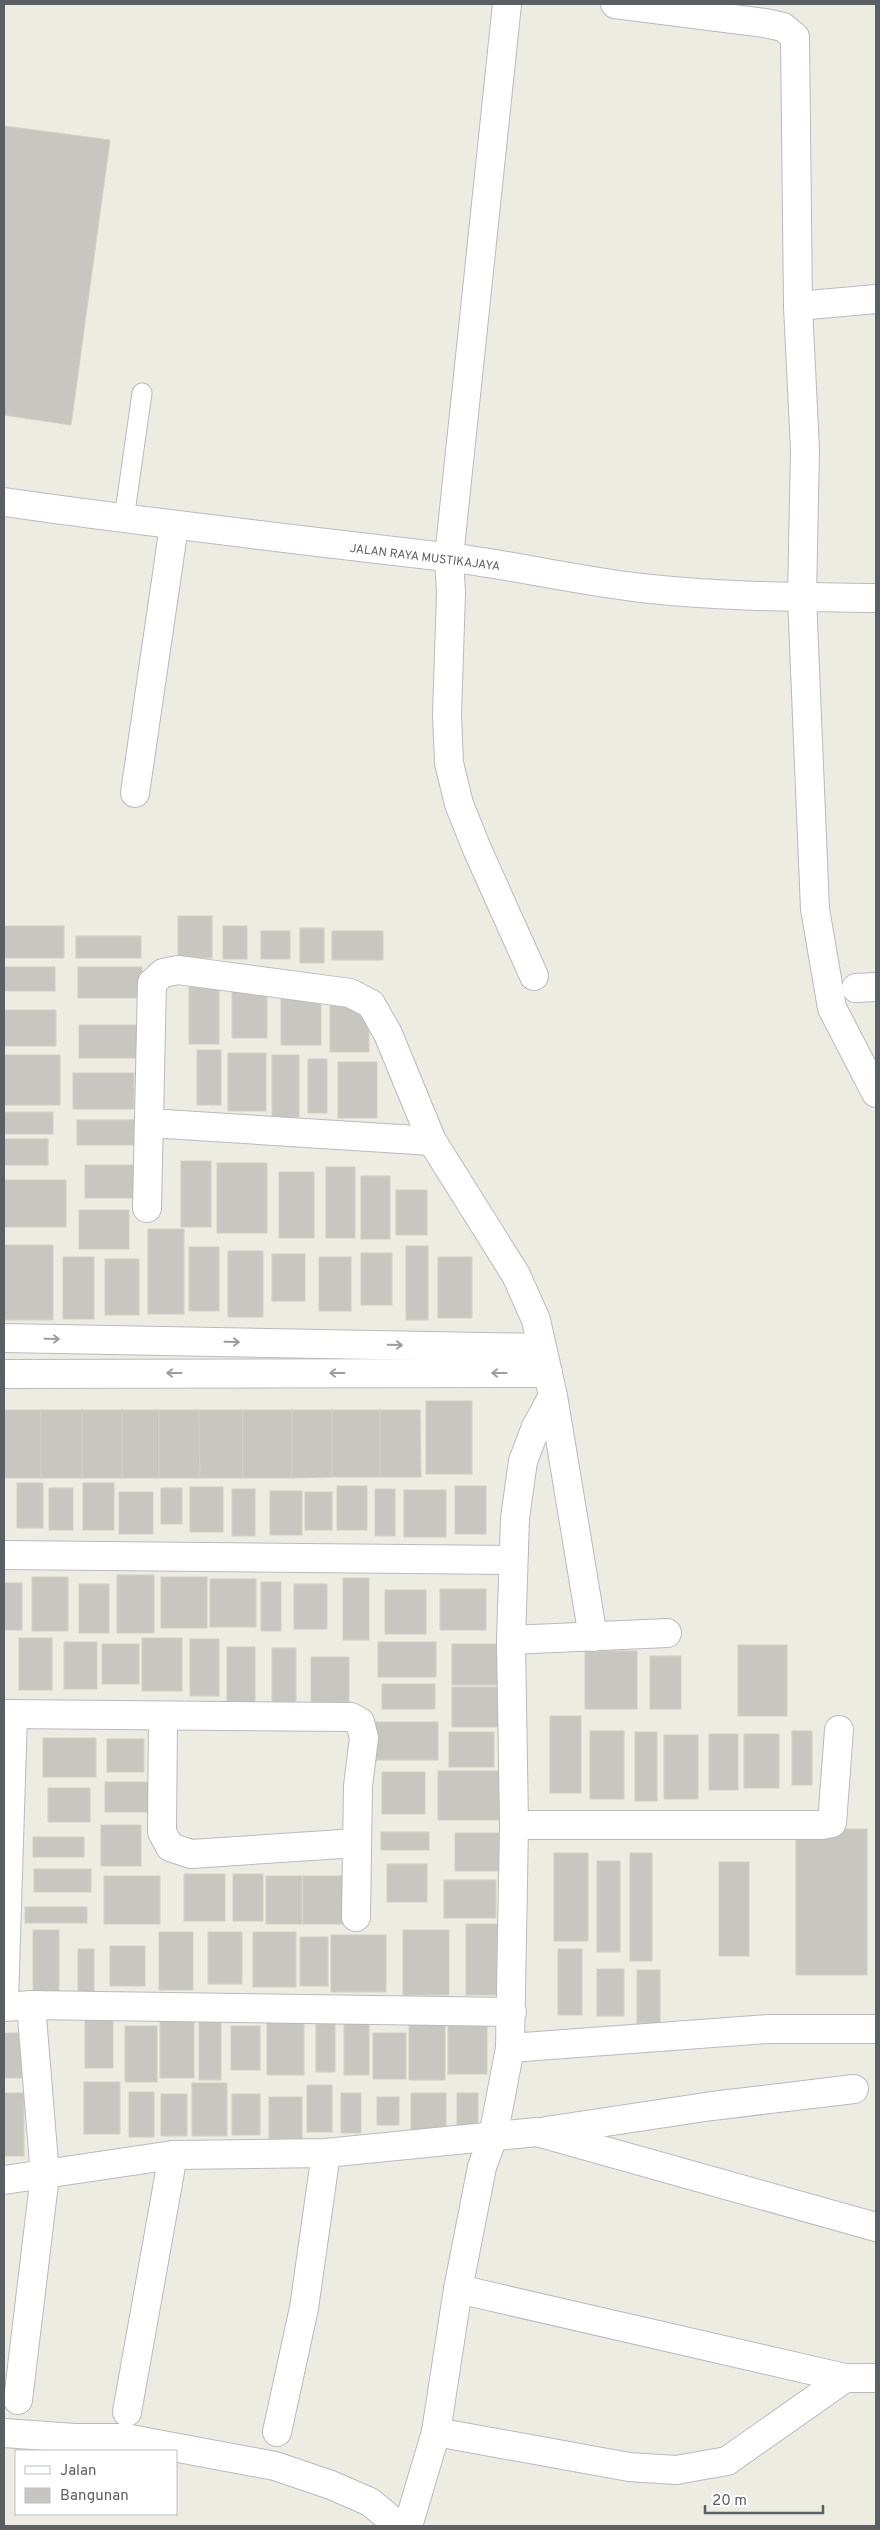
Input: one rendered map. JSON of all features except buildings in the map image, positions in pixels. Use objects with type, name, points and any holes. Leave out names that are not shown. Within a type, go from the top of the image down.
[{"type":"street","points":[[507,4],[450,558],[451,593],[447,714],[450,763],[459,804],[534,976]]},
{"type":"street","points":[[615,4],[765,23],[783,27],[795,37],[798,306],[805,450],[802,597],[815,909],[832,1008],[876,1093]]},
{"type":"street","points":[[798,306],[876,299]]},
{"type":"street","name":"JALAN RAYA MUSTIKAJAYA","points":[[4,502],[174,526],[450,558],[583,581],[653,589],[802,597],[876,598]]},
{"type":"street","points":[[135,793],[174,526]]},
{"type":"street","points":[[147,1208],[148,1079],[152,983],[163,973],[178,970],[350,993],[371,1004],[388,1034],[432,1141],[516,1275],[536,1320],[548,1372],[593,1637]]},
{"type":"street","points":[[149,1123],[432,1141]]},
{"type":"street","points":[[4,1338],[548,1372]]},
{"type":"street","points":[[4,1374],[548,1372]]},
{"type":"street","points":[[408,2526],[436,2432],[458,2289],[482,2167],[493,2137],[510,2048],[514,1825],[511,1640],[515,1518],[523,1461],[536,1427],[548,1372]]},
{"type":"street","points":[[4,1555],[513,1560]]},
{"type":"street","points":[[511,1640],[667,1632]]},
{"type":"street","points":[[4,2000],[8,1714],[163,1717],[351,1717],[360,1722],[364,1738],[358,1786],[356,1917]]},
{"type":"street","points":[[163,1717],[162,1832],[170,1847],[191,1854],[357,1843]]},
{"type":"street","points":[[514,1825],[822,1825],[832,1823],[839,1730]]},
{"type":"street","points":[[4,2007],[31,2005],[512,2012]]},
{"type":"street","points":[[18,2400],[45,2175],[31,2005]]},
{"type":"street","points":[[510,2048],[768,2029],[876,2029]]},
{"type":"street","points":[[4,2180],[173,2155],[326,2153],[493,2137],[712,2106],[854,2089]]},
{"type":"street","points":[[537,2132],[876,2227]]},
{"type":"street","points":[[277,2432],[304,2308],[326,2153]]},
{"type":"street","points":[[127,2412],[173,2155]]},
{"type":"street","points":[[458,2289],[845,2378],[876,2378]]},
{"type":"street","points":[[436,2432],[629,2467],[676,2470],[727,2461],[845,2378]]},
{"type":"street","points":[[4,2433],[75,2438],[126,2438],[275,2466],[331,2485],[370,2502],[399,2526]]},
{"type":"lane","points":[[124,519],[142,393]]}]
